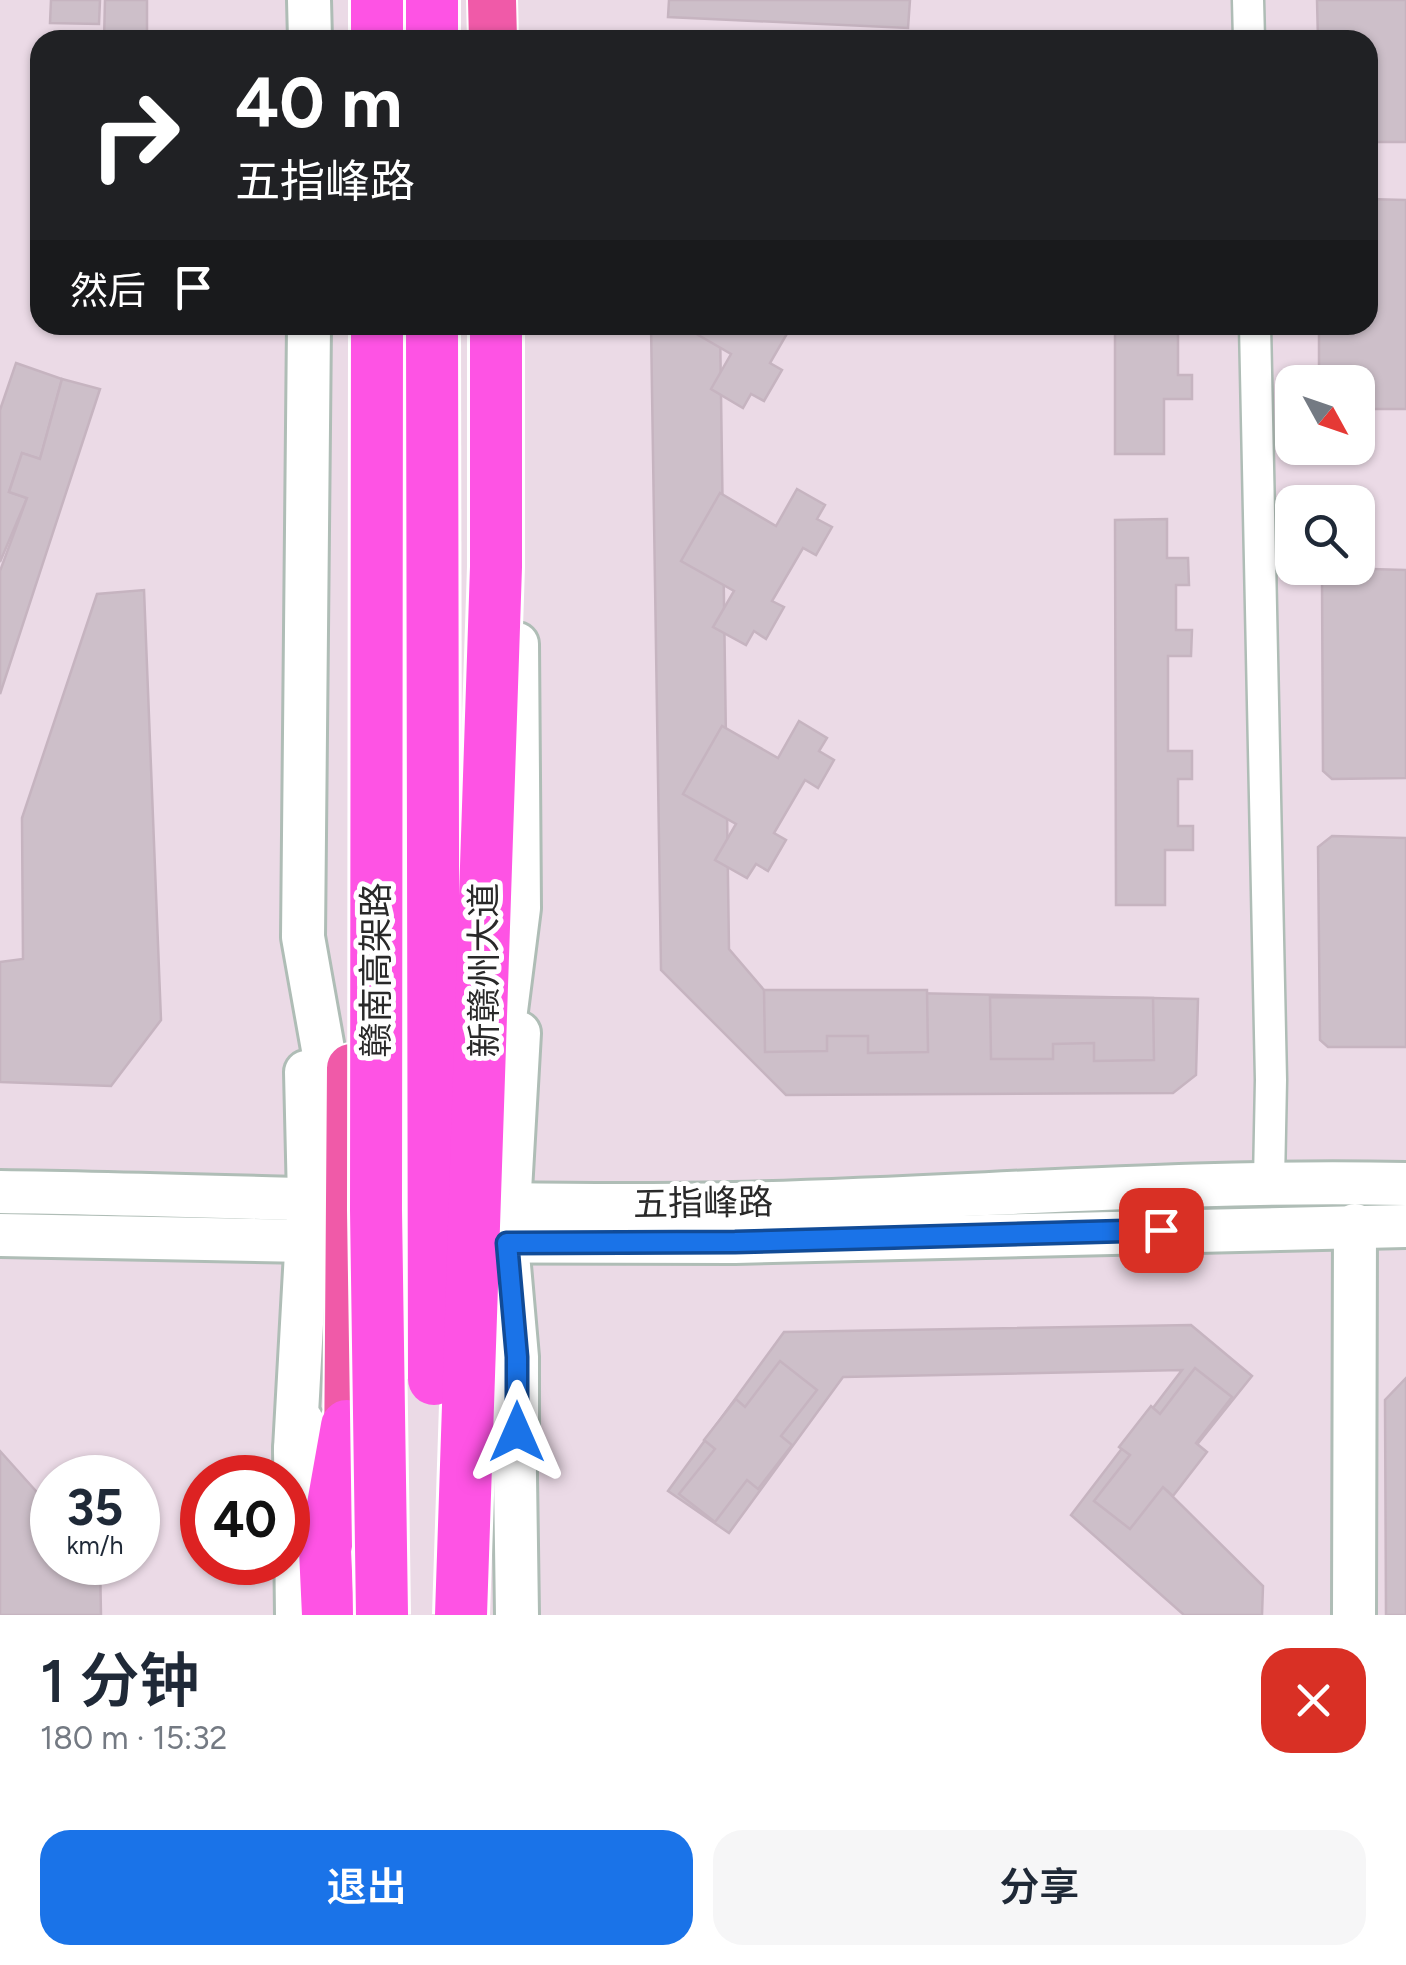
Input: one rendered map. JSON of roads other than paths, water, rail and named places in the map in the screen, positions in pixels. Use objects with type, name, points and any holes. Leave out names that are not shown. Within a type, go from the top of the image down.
[{"type":"highway","points":[[377,0],[377,30]]},
{"type":"highway","points":[[432,0],[432,30]]},
{"type":"highway","name":"赣南高架路","points":[[376,335],[376,1210],[382,1615]]},
{"type":"highway","name":"赣南高架路","points":[[432,335],[435,1615]]},
{"type":"highway","points":[[461,1615],[496,567],[494,335]]},
{"type":"highway","points":[[328,1615],[325,1550],[347,1426]]},
{"type":"main road","points":[[355,0],[356,30]]},
{"type":"main road","points":[[492,0],[493,30]]},
{"type":"main road","points":[[352,1615],[347,1426],[328,1220],[362,335]]},
{"type":"main road","name":"新赣州大道","points":[[487,1615],[487,1408],[493,1224],[484,1050],[494,335]]},
{"type":"street","points":[[309,0],[310,30]]},
{"type":"street","points":[[512,0],[513,30]]},
{"type":"street","points":[[1248,0],[1249,30]]},
{"type":"street","points":[[296,1615],[295,1449],[328,1220],[304,936],[310,335]]},
{"type":"street","points":[[515,335],[519,908],[493,1224],[517,1432],[517,1615]]},
{"type":"street","points":[[1255,335],[1272,1080],[1269,1181]]},
{"type":"street","name":"五指峰路","points":[[493,1224],[735,1204],[1269,1181],[1406,1184]]},
{"type":"street","name":"五指峰路","points":[[0,1192],[328,1220],[493,1224],[735,1242],[1406,1226]]},
{"type":"street","name":"五指峰路","points":[[0,1235],[328,1220]]},
{"type":"street","points":[[1354,1615],[1355,1225]]}]
